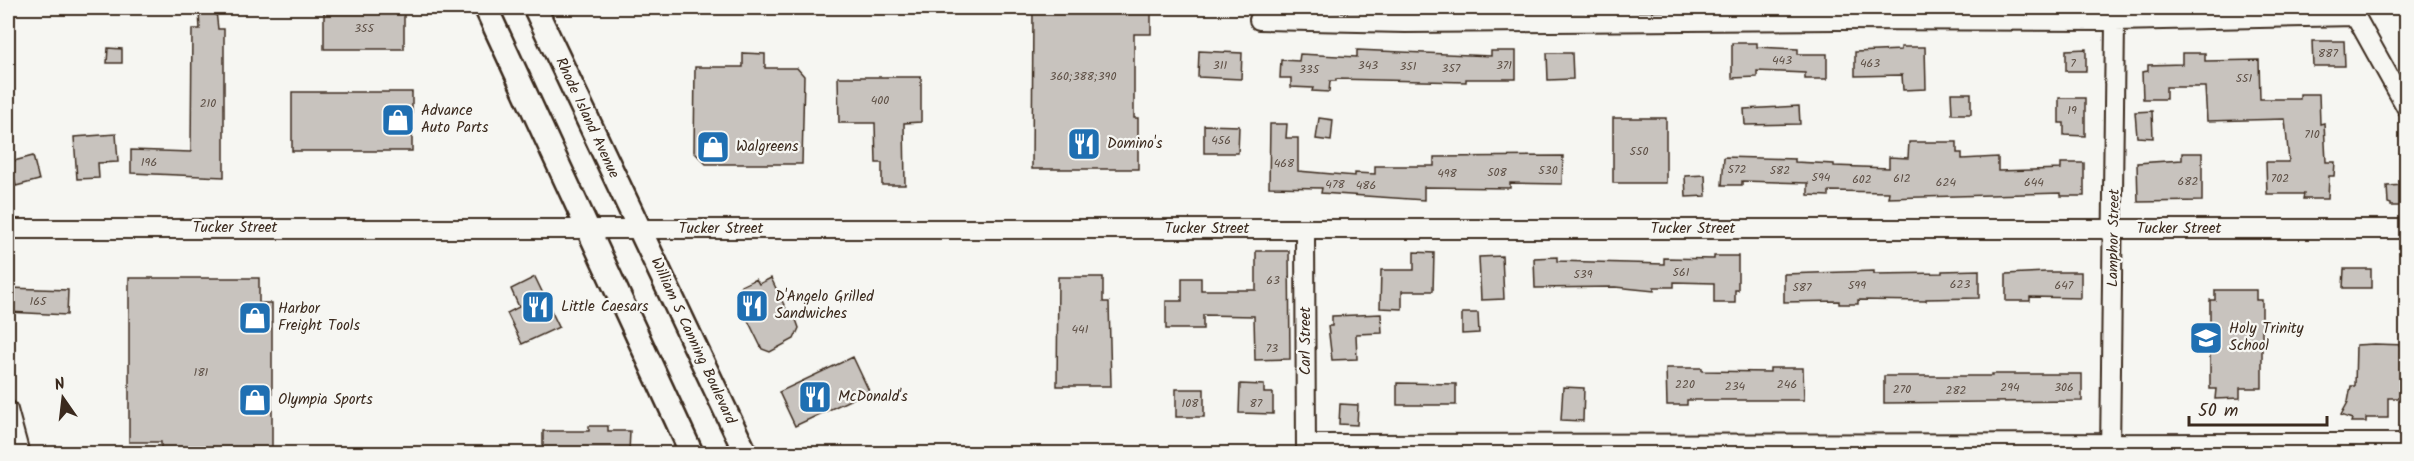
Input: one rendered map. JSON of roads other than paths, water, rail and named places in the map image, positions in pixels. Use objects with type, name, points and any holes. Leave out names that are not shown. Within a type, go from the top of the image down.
[{"type":"main road","points":[[486,8],[692,453]]},
{"type":"main road","name":"Rhode Island Avenue","points":[[535,8],[639,229]]},
{"type":"main road","name":"William S Canning Boulevard","points":[[639,229],[746,453]]},
{"type":"street","points":[[1259,20],[1405,23],[2115,21],[2353,12],[2406,107]]},
{"type":"street","name":"Lamphor Street","points":[[2110,448],[2115,21]]},
{"type":"street","name":"Tucker Street","points":[[8,229],[2406,229]]},
{"type":"street","name":"Carl Street","points":[[1305,229],[1306,449]]},
{"type":"street","points":[[8,410],[20,453]]},
{"type":"street","points":[[1306,449],[2110,448],[2406,443]]},
{"type":"place","name":"Advance Auto Parts","points":[[398,120]]},
{"type":"place","name":"Domino's","points":[[1084,144]]},
{"type":"place","name":"Walgreens","points":[[713,147]]},
{"type":"place","name":"D'Angelo Grilled Sandwiches","points":[[752,306]]},
{"type":"place","name":"Little Caesars","points":[[538,307]]},
{"type":"place","name":"Harbor Freight Tools","points":[[255,318]]},
{"type":"place","name":"Holy Trinity School","points":[[2206,338]]},
{"type":"place","name":"McDonald's","points":[[815,397]]},
{"type":"place","name":"Olympia Sports","points":[[255,400]]}]
